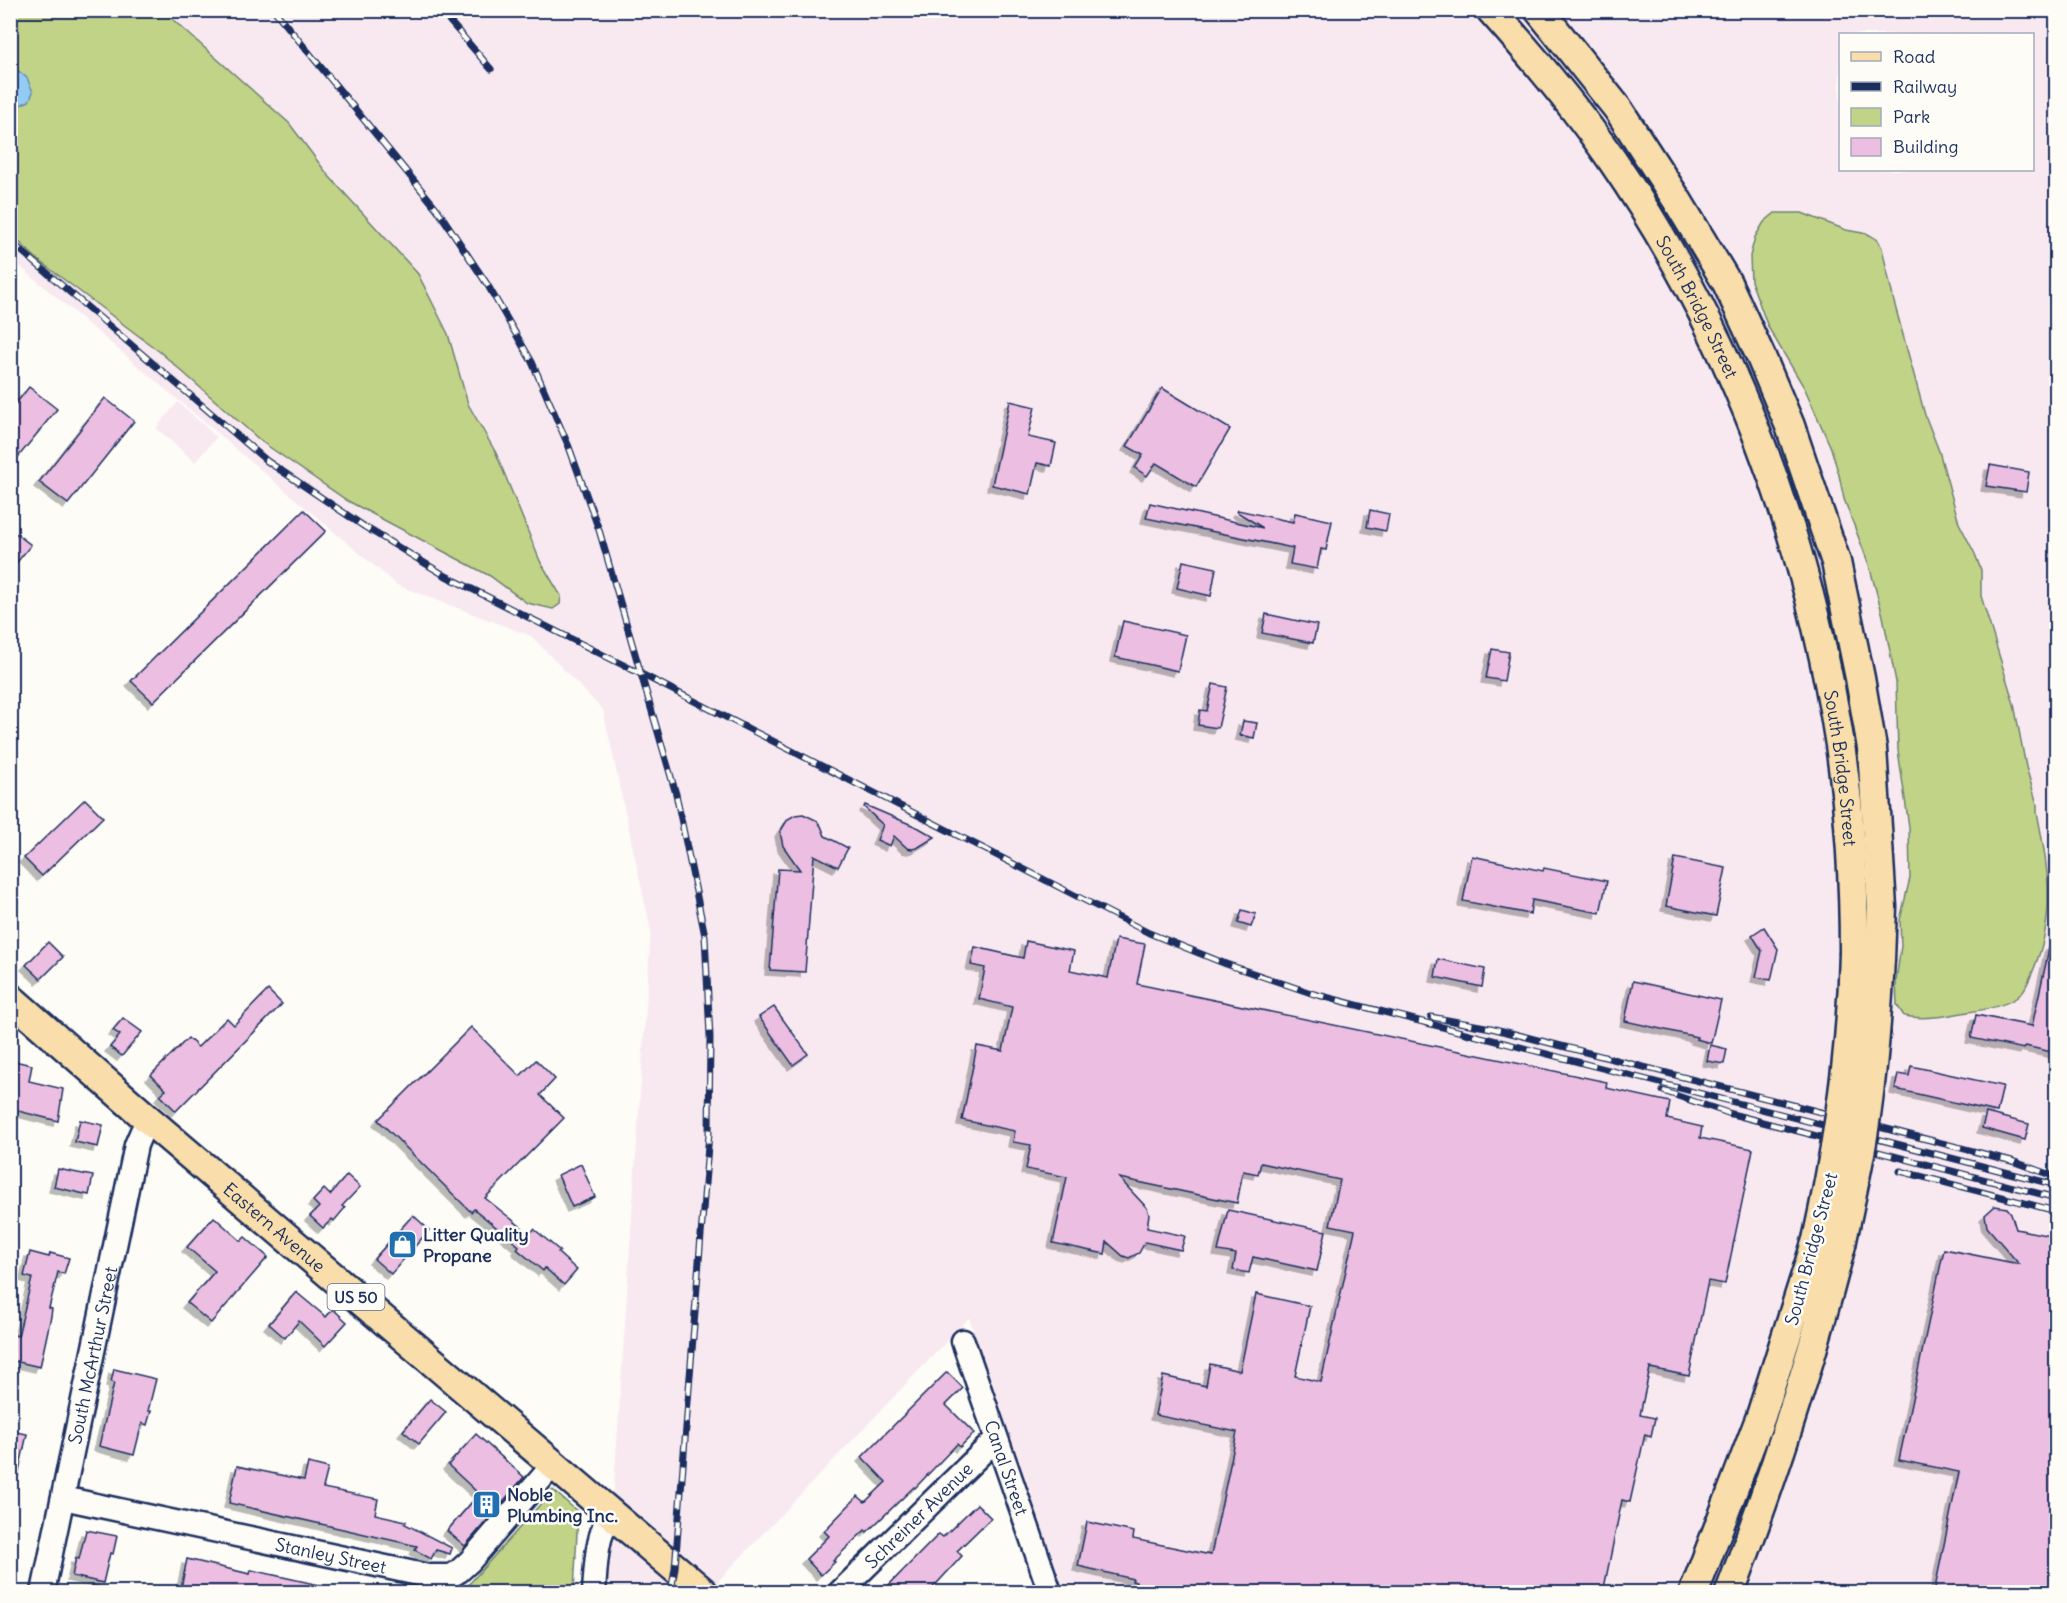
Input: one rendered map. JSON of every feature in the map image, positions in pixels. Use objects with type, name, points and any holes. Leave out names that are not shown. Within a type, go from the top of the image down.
[{"type":"main road","name":"South Bridge Street","points":[[1491,10],[1564,96],[1611,159],[1690,288],[1751,418],[1781,498],[1805,576],[1840,746],[1853,888],[1867,956]]},
{"type":"main road","name":"South Bridge Street","points":[[1539,10],[1618,109],[1677,200],[1727,283],[1761,357],[1790,426],[1836,562],[1872,748],[1882,907],[1853,1004],[1846,1084],[1833,1167],[1829,1243],[1820,1325],[1781,1448],[1730,1593]]},
{"type":"main road","name":"Eastern Avenue","points":[[10,998],[150,1121],[703,1593]]},
{"type":"main road","name":"South Bridge Street","points":[[1694,1593],[1829,1243]]},
{"type":"street","name":"South McArthur Street","points":[[43,1593],[136,1145],[142,1131],[150,1121]]},
{"type":"street","name":"Canal Street","points":[[963,1341],[1050,1593]]},
{"type":"street","name":"Schreiner Avenue","points":[[840,1593],[996,1439]]},
{"type":"street","name":"Stanley Street","points":[[63,1498],[440,1577],[451,1576],[470,1561],[553,1465]]},
{"type":"street","points":[[594,1593],[597,1548],[602,1528],[610,1513]]},
{"type":"shaded area","points":[[11,11],[2056,11],[2056,1592],[1059,1592],[969,1318],[720,1579],[712,1592],[607,1592],[651,931],[603,710],[531,636],[397,585],[11,259]]},
{"type":"shaded area","points":[[178,402],[217,437],[195,462],[156,428]]},
{"type":"green space","points":[[162,10],[289,123],[328,175],[418,274],[448,334],[468,404],[496,453],[540,561],[561,596],[560,604],[553,609],[527,603],[490,576],[348,501],[262,442],[160,352],[38,260],[11,234],[10,109],[29,101],[26,78],[11,65],[11,11]]},
{"type":"green space","points":[[1775,213],[1802,213],[1846,230],[1868,234],[1878,240],[1925,415],[1939,451],[1959,523],[1981,570],[1981,596],[2014,704],[2026,767],[2037,804],[2048,892],[2048,911],[2041,950],[2028,982],[2016,998],[1993,1008],[1920,1018],[1904,1016],[1897,1005],[1896,981],[1901,946],[1900,920],[1910,878],[1909,827],[1898,750],[1896,682],[1883,616],[1869,565],[1844,499],[1831,448],[1805,389],[1768,327],[1751,281],[1750,256],[1755,237],[1764,222]]},
{"type":"green space","points":[[553,1490],[578,1512],[574,1592],[462,1592]]},
{"type":"water","points":[[11,65],[27,78],[33,92],[29,101],[11,109]]},
{"type":"building","points":[[29,387],[57,409],[10,467],[10,411]]},
{"type":"building","points":[[1162,388],[1230,429],[1196,487],[1156,463],[1147,476],[1135,468],[1143,455],[1127,446]]},
{"type":"building","points":[[105,398],[134,421],[68,504],[39,482]]},
{"type":"building","points":[[1010,401],[1035,407],[1028,437],[1056,443],[1051,466],[1037,463],[1030,494],[992,485]]},
{"type":"building","points":[[1990,465],[2029,472],[2026,492],[1986,486]]},
{"type":"building","points":[[1150,503],[1263,528],[1237,512],[1238,510],[1293,522],[1295,513],[1332,521],[1326,550],[1321,549],[1317,569],[1290,564],[1293,548],[1146,518]]},
{"type":"building","points":[[304,510],[326,531],[153,702],[131,681]]},
{"type":"building","points":[[1370,510],[1389,514],[1386,531],[1367,527]]},
{"type":"building","points":[[10,529],[31,545],[10,571]]},
{"type":"building","points":[[1183,561],[1216,568],[1211,596],[1177,588]]},
{"type":"building","points":[[1266,614],[1317,625],[1313,643],[1262,633]]},
{"type":"building","points":[[1123,621],[1186,635],[1178,671],[1115,657]]},
{"type":"building","points":[[1492,649],[1509,652],[1504,681],[1486,678]]},
{"type":"building","points":[[1213,684],[1227,687],[1218,728],[1198,725],[1200,710],[1207,711]]},
{"type":"building","points":[[1243,721],[1257,723],[1254,738],[1240,735]]},
{"type":"building","points":[[85,799],[103,817],[42,876],[24,858]]},
{"type":"building","points":[[865,805],[935,837],[912,849],[907,848],[894,836],[890,846],[877,840],[883,825],[864,807]]},
{"type":"building","points":[[803,814],[816,820],[825,836],[848,848],[838,867],[814,855],[805,972],[770,970],[778,869],[800,870],[783,846],[780,832],[788,819]]},
{"type":"building","points":[[1472,856],[1543,871],[1544,868],[1607,881],[1600,913],[1532,900],[1530,914],[1463,901]]},
{"type":"building","points":[[1675,858],[1726,868],[1716,916],[1666,906]]},
{"type":"building","points":[[1242,910],[1256,914],[1251,927],[1238,923]]},
{"type":"building","points":[[1764,927],[1778,949],[1771,980],[1756,977],[1762,951],[1752,935]]},
{"type":"building","points":[[1116,939],[1145,944],[1137,984],[1607,1082],[1606,1088],[1670,1102],[1667,1119],[1702,1127],[1700,1138],[1753,1149],[1725,1284],[1708,1281],[1689,1376],[1650,1368],[1640,1415],[1655,1418],[1651,1436],[1645,1434],[1630,1502],[1622,1500],[1603,1593],[1539,1593],[1516,1588],[1515,1593],[1134,1593],[1136,1582],[1132,1581],[1133,1579],[1078,1566],[1087,1522],[1134,1532],[1133,1539],[1211,1555],[1237,1432],[1155,1415],[1163,1376],[1206,1386],[1210,1364],[1240,1371],[1256,1294],[1310,1306],[1295,1376],[1321,1382],[1355,1230],[1330,1225],[1340,1180],[1261,1163],[1258,1174],[1243,1171],[1237,1203],[1119,1178],[1147,1208],[1149,1214],[1147,1228],[1185,1236],[1181,1250],[1145,1242],[1139,1253],[1129,1258],[1123,1256],[1107,1242],[1105,1254],[1053,1243],[1067,1177],[1026,1169],[1031,1145],[1013,1142],[1015,1131],[962,1120],[977,1046],[1003,1051],[1012,1007],[979,999],[985,968],[971,965],[975,947],[1023,958],[1026,941],[1074,951],[1070,970],[1108,978]]},
{"type":"building","points":[[48,942],[63,957],[41,979],[26,965]]},
{"type":"building","points":[[2050,945],[2056,945],[2056,1053],[1971,1038],[1976,1015],[2032,1026]]},
{"type":"building","points":[[1438,959],[1485,969],[1482,987],[1435,977]]},
{"type":"building","points":[[1633,981],[1721,1000],[1711,1043],[1696,1039],[1697,1037],[1625,1021]]},
{"type":"building","points":[[268,990],[282,1004],[176,1111],[160,1095],[166,1090],[151,1075],[188,1038],[198,1047],[227,1018],[234,1025]]},
{"type":"building","points":[[774,1007],[808,1054],[793,1065],[759,1017]]},
{"type":"building","points":[[123,1018],[142,1032],[122,1056],[110,1047],[120,1035],[113,1030]]},
{"type":"building","points":[[471,1027],[520,1076],[536,1060],[555,1079],[540,1095],[564,1118],[485,1198],[530,1234],[534,1229],[560,1251],[558,1253],[577,1270],[564,1285],[545,1268],[543,1271],[517,1249],[519,1246],[474,1209],[471,1212],[378,1120]]},
{"type":"building","points":[[1710,1045],[1727,1049],[1724,1064],[1707,1061]]},
{"type":"building","points":[[10,1060],[32,1065],[29,1081],[63,1089],[58,1121],[10,1109]]},
{"type":"building","points":[[1911,1066],[2003,1086],[1997,1112],[1895,1089],[1898,1074],[1909,1076]]},
{"type":"building","points":[[1986,1113],[2029,1124],[2025,1140],[1982,1128]]},
{"type":"building","points":[[80,1120],[103,1125],[98,1147],[75,1142]]},
{"type":"building","points":[[581,1164],[595,1197],[572,1207],[558,1175]]},
{"type":"building","points":[[58,1169],[93,1176],[89,1195],[54,1187]]},
{"type":"building","points":[[347,1175],[360,1187],[342,1206],[345,1208],[334,1221],[332,1219],[323,1228],[310,1216],[319,1207],[313,1201],[324,1189],[330,1195]]},
{"type":"building","points":[[1995,1206],[2007,1208],[2016,1229],[2056,1237],[2056,1593],[1934,1593],[1959,1472],[1899,1460],[1944,1249],[2019,1264],[1987,1227],[1985,1215]]},
{"type":"building","points":[[1228,1210],[1326,1231],[1317,1271],[1253,1257],[1249,1273],[1233,1270],[1236,1254],[1218,1251]]},
{"type":"building","name":"Litter Quality Propane","points":[[413,1215],[429,1230],[391,1274],[374,1259]]},
{"type":"building","points":[[214,1217],[241,1241],[245,1237],[268,1257],[211,1323],[187,1303],[215,1271],[187,1247]]},
{"type":"building","points":[[30,1252],[49,1257],[50,1253],[69,1258],[64,1274],[58,1272],[49,1308],[52,1309],[51,1316],[40,1367],[10,1360],[10,1348],[14,1335],[18,1336],[32,1278],[24,1276]]},
{"type":"building","points":[[296,1292],[326,1317],[333,1309],[347,1322],[325,1346],[299,1321],[285,1338],[269,1324]]},
{"type":"building","points":[[114,1369],[156,1379],[147,1425],[142,1423],[134,1455],[99,1446],[114,1383],[111,1382]]},
{"type":"building","points":[[947,1372],[963,1388],[946,1405],[974,1433],[960,1447],[957,1444],[915,1488],[867,1532],[865,1530],[821,1575],[806,1559],[829,1536],[824,1531],[858,1496],[865,1502],[886,1482],[862,1457]]},
{"type":"building","points":[[430,1399],[446,1412],[419,1444],[403,1431]]},
{"type":"building","points":[[10,1431],[27,1434],[17,1480],[10,1479]]},
{"type":"building","points":[[476,1434],[524,1477],[465,1546],[447,1531],[479,1494],[448,1465]]},
{"type":"building","points":[[308,1463],[328,1468],[323,1488],[378,1499],[375,1514],[406,1521],[405,1524],[452,1548],[450,1554],[436,1550],[431,1559],[415,1550],[417,1546],[229,1503],[237,1466],[304,1480]]},
{"type":"building","points":[[977,1504],[991,1518],[957,1551],[962,1556],[928,1593],[881,1593],[939,1534],[943,1537]]},
{"type":"building","points":[[86,1530],[117,1536],[113,1554],[110,1553],[103,1583],[72,1576]]},
{"type":"building","points":[[187,1559],[250,1574],[251,1570],[324,1586],[323,1593],[180,1593]]},
{"type":"railway","points":[[274,10],[437,209],[487,284],[532,362],[569,447],[599,530],[676,794],[705,936],[710,1037],[709,1133],[675,1568],[671,1592]]},
{"type":"railway","points":[[440,10],[491,69]]},
{"type":"railway","points":[[10,241],[267,461],[365,527],[446,576],[1149,933],[1226,964],[1314,994],[2056,1185]]},
{"type":"railway","points":[[1431,1017],[1491,1028],[2012,1161],[2056,1177]]},
{"type":"railway","points":[[1663,1091],[1728,1113],[2056,1198]]},
{"type":"railway","points":[[1900,1171],[2056,1211]]},
{"type":"place","name":"Litter Quality Propane","points":[[402,1244]]},
{"type":"place","name":"Noble Plumbing Inc.","points":[[486,1504]]}]
